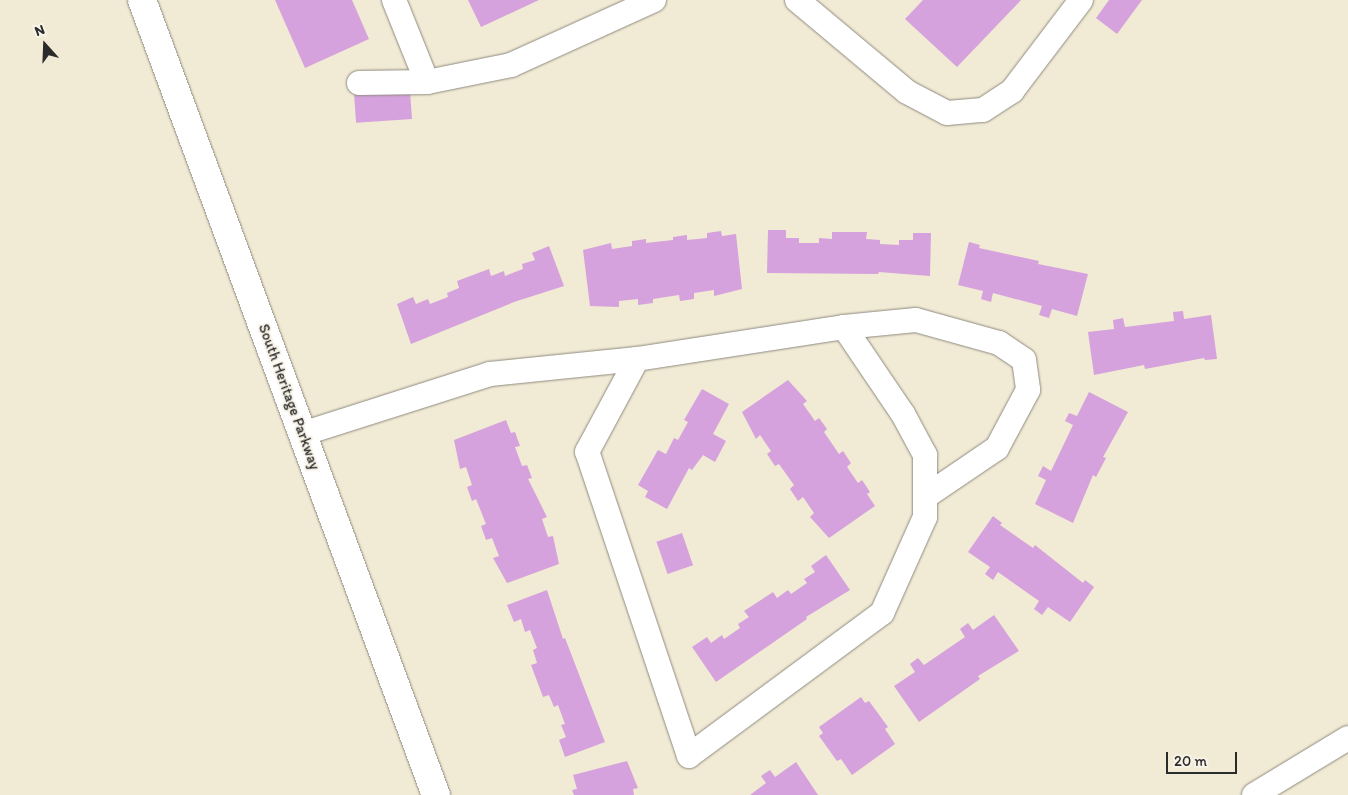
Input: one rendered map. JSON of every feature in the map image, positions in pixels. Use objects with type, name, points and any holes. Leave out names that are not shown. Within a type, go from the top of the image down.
[{"type":"main road","name":"South Heritage Parkway","points":[[142,0],[436,795]]},
{"type":"street","points":[[394,0],[427,82]]},
{"type":"street","points":[[359,84],[427,82],[511,66],[654,0]]},
{"type":"street","points":[[797,0],[907,92],[947,113],[983,110],[1012,91],[1081,0]]},
{"type":"street","points":[[302,434],[490,374],[637,359],[844,327],[916,320],[999,342],[1024,360],[1028,390],[997,448],[925,496]]},
{"type":"street","points":[[637,359],[586,452],[690,756],[882,613],[925,517],[925,455],[903,414],[844,327]]},
{"type":"street","points":[[1254,795],[1348,738]]},
{"type":"building","points":[[275,0],[352,0],[369,39],[305,68]]},
{"type":"building","points":[[468,0],[539,0],[481,27]]},
{"type":"building","points":[[923,0],[1021,0],[957,67],[905,19]]},
{"type":"building","points":[[1109,0],[1142,0],[1117,34],[1096,18]]},
{"type":"building","points":[[410,91],[412,119],[356,123],[354,95]]},
{"type":"building","points":[[768,230],[786,230],[786,238],[799,238],[799,243],[819,243],[819,238],[832,239],[832,232],[867,232],[866,239],[880,240],[880,244],[899,245],[899,240],[913,240],[913,233],[931,233],[930,276],[879,272],[878,274],[767,273]]},
{"type":"building","points":[[721,231],[722,236],[736,234],[742,289],[714,296],[714,290],[694,293],[694,299],[680,301],[679,295],[653,299],[653,303],[638,305],[638,299],[619,301],[619,307],[590,306],[583,250],[611,243],[612,249],[632,246],[632,241],[646,239],[646,243],[673,240],[673,237],[687,235],[687,240],[707,238],[707,233]]},
{"type":"building","points":[[969,242],[980,245],[979,248],[1039,261],[1038,264],[1088,274],[1077,316],[1052,309],[1049,318],[1039,315],[1042,306],[993,293],[991,302],[981,299],[983,291],[958,285]]},
{"type":"building","points":[[549,246],[564,286],[514,302],[411,344],[397,304],[413,297],[416,304],[428,299],[430,304],[448,297],[447,293],[459,288],[457,281],[489,269],[491,276],[504,271],[505,276],[523,269],[522,264],[535,260],[532,253]]},
{"type":"building","points":[[1183,311],[1184,319],[1211,315],[1217,359],[1205,360],[1204,358],[1145,369],[1144,365],[1094,375],[1088,332],[1114,329],[1113,320],[1123,318],[1125,327],[1174,321],[1173,312]]},
{"type":"building","points":[[788,380],[807,401],[803,404],[815,421],[819,418],[827,429],[824,432],[839,454],[843,451],[851,463],[847,467],[858,483],[862,480],[870,492],[867,494],[875,506],[829,538],[810,517],[814,513],[803,497],[798,501],[790,489],[794,485],[779,464],[775,466],[767,454],[771,451],[760,435],[756,439],[742,412]]},
{"type":"building","points":[[702,389],[729,404],[713,434],[726,441],[715,462],[703,455],[692,470],[689,468],[667,509],[645,497],[648,491],[638,485],[658,450],[666,454],[674,438],[678,440],[688,422],[684,420]]},
{"type":"building","points":[[1089,392],[1128,412],[1103,457],[1106,458],[1096,477],[1093,475],[1073,523],[1035,504],[1046,480],[1038,476],[1043,466],[1051,471],[1073,425],[1065,421],[1069,413],[1077,416]]},
{"type":"building","points":[[506,420],[511,433],[515,432],[520,446],[515,447],[522,466],[527,465],[532,478],[528,479],[547,517],[542,519],[548,537],[553,536],[559,564],[507,583],[493,558],[499,556],[492,538],[486,540],[481,526],[486,524],[476,499],[472,501],[467,487],[472,485],[466,467],[460,469],[454,440]]},
{"type":"building","points":[[993,516],[1002,523],[1000,525],[1033,548],[1035,545],[1083,583],[1085,580],[1094,587],[1070,622],[1048,607],[1042,615],[1034,609],[1039,601],[998,572],[993,580],[985,574],[990,567],[968,552]]},
{"type":"building","points":[[682,533],[693,565],[668,574],[656,542]]},
{"type":"building","points":[[826,555],[850,590],[806,617],[807,619],[716,682],[692,647],[707,637],[711,643],[722,635],[724,639],[740,628],[738,624],[749,617],[744,611],[773,592],[777,598],[788,590],[791,594],[807,583],[804,579],[815,572],[811,566]]},
{"type":"building","points":[[547,590],[563,639],[565,638],[605,742],[565,757],[559,740],[566,737],[561,725],[565,724],[558,705],[554,707],[549,695],[543,697],[531,665],[537,663],[533,650],[537,648],[530,630],[525,632],[521,619],[514,622],[507,605]]},
{"type":"building","points":[[994,615],[1019,651],[978,676],[980,679],[919,722],[894,686],[915,672],[910,664],[918,658],[924,665],[965,637],[960,629],[968,623],[973,630]]},
{"type":"building","points":[[861,697],[865,703],[869,701],[888,727],[885,729],[895,744],[852,775],[841,759],[837,761],[819,736],[823,733],[819,727]]},
{"type":"building","points":[[627,761],[638,788],[633,789],[634,795],[574,795],[572,790],[577,789],[573,775]]},
{"type":"building","points":[[796,762],[818,795],[750,795],[766,783],[761,776],[770,770],[775,777]]}]
